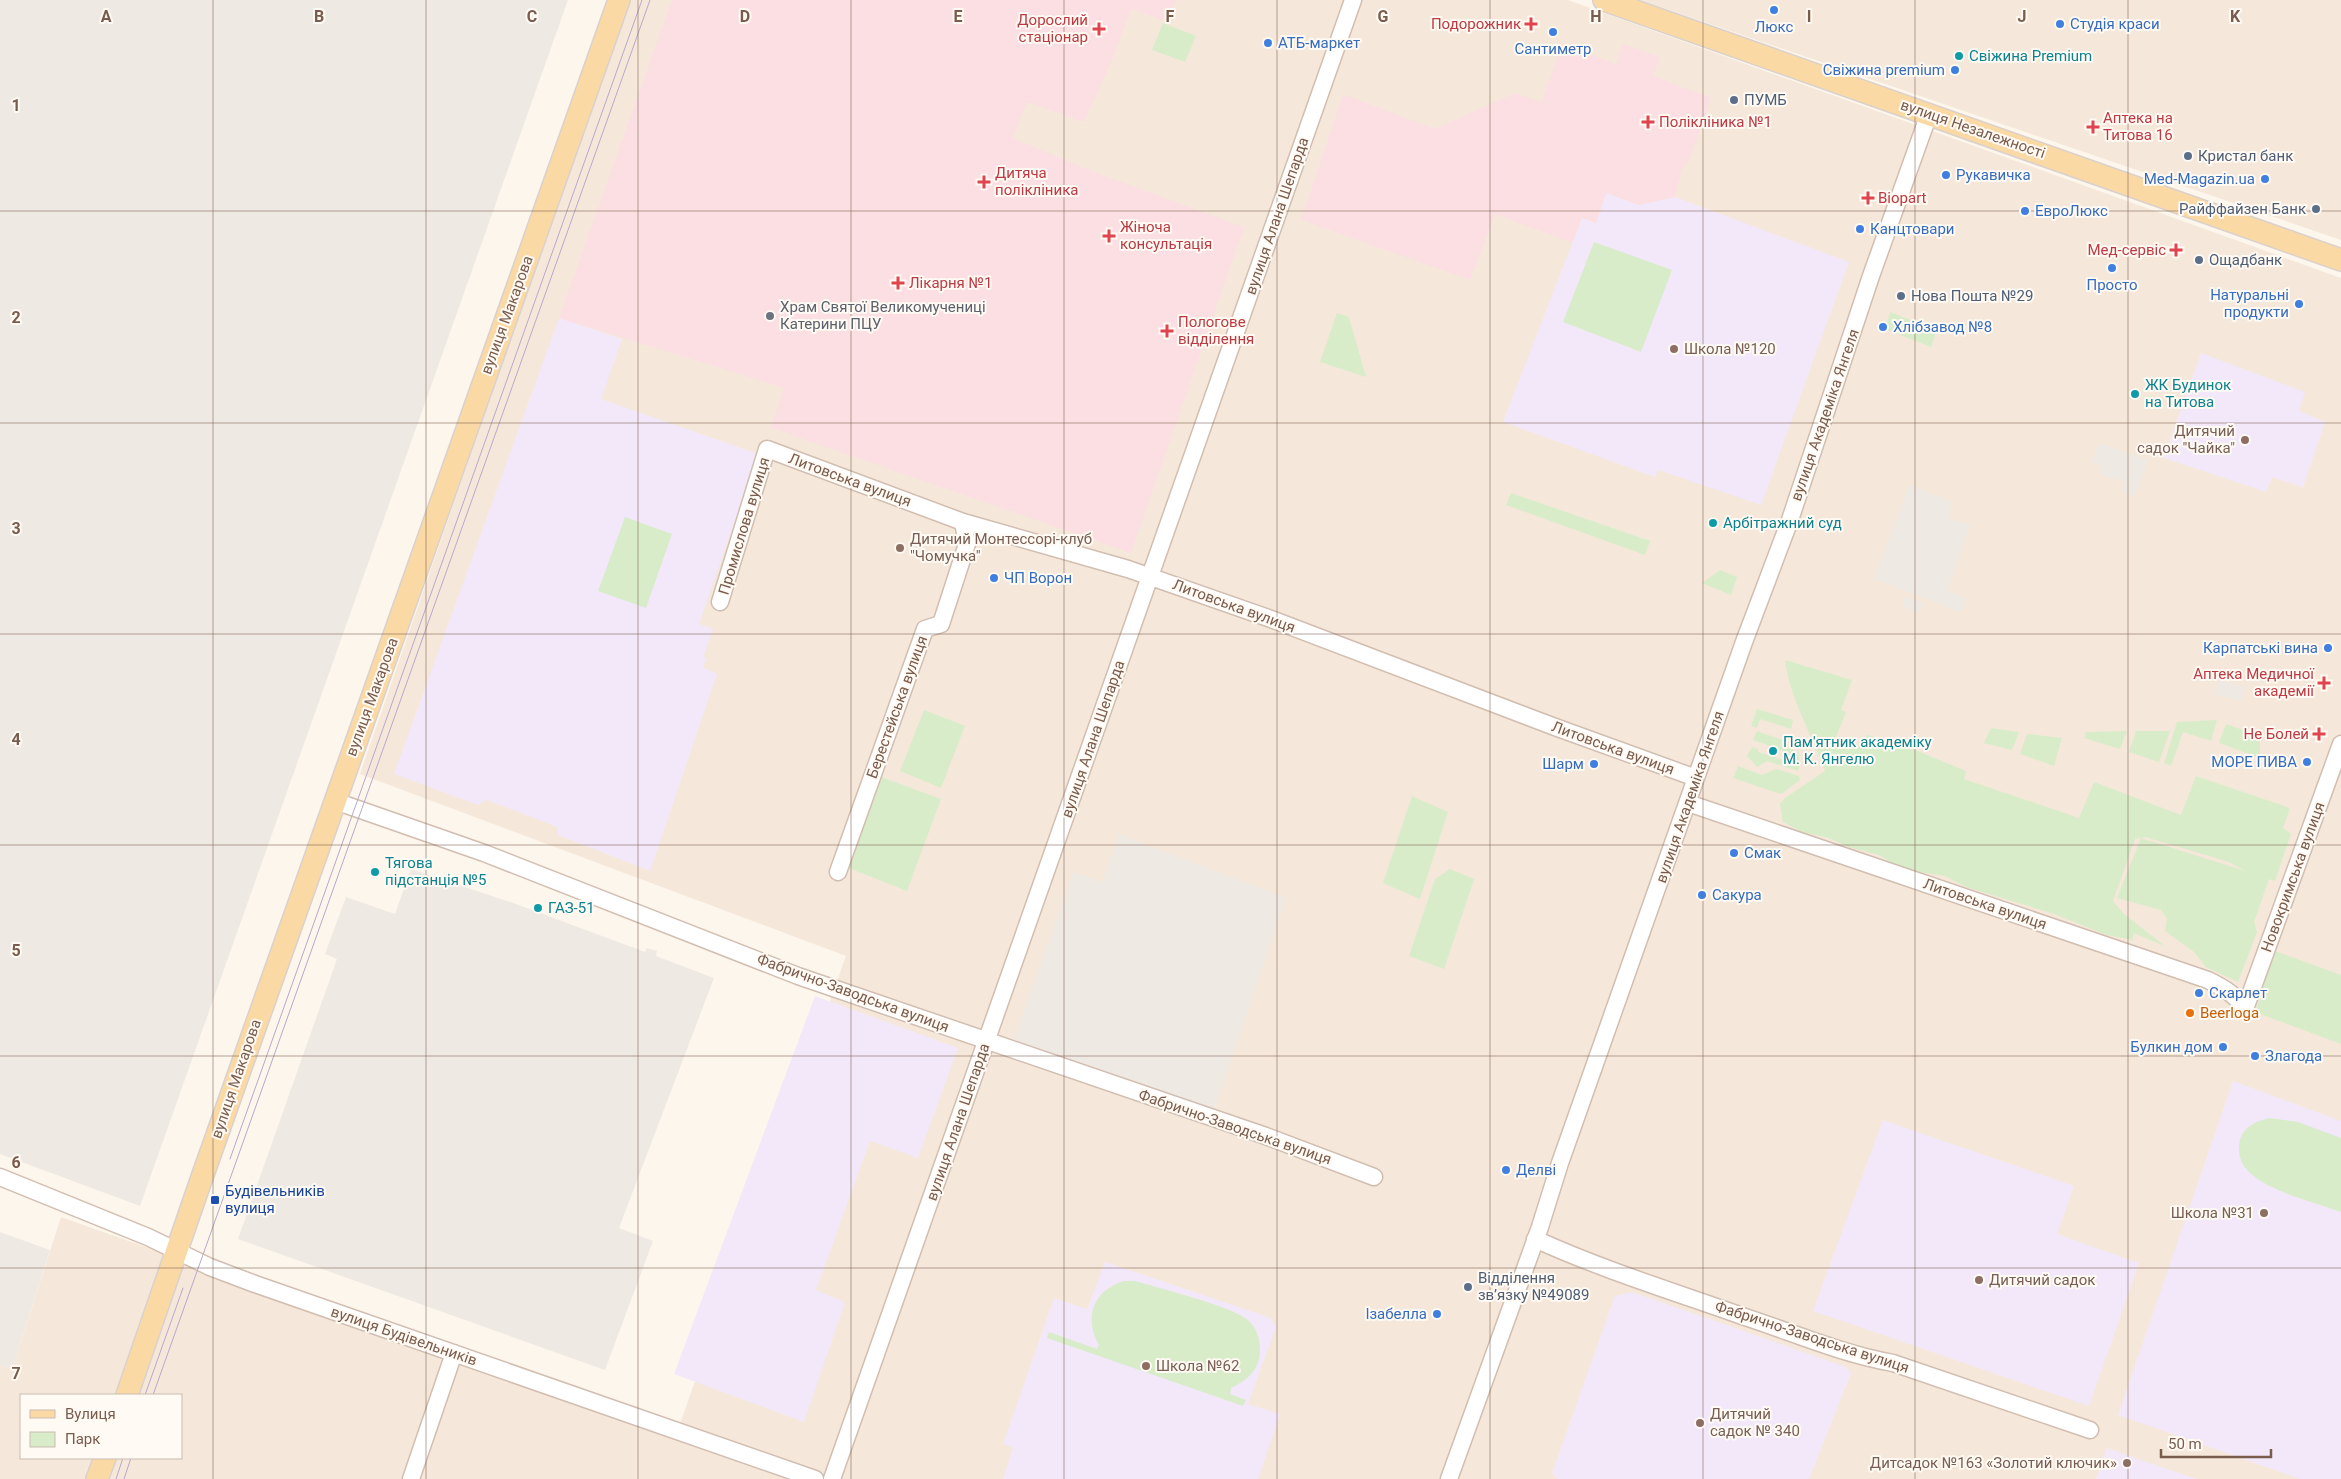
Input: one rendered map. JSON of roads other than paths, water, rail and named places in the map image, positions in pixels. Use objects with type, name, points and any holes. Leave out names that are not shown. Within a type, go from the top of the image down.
[{"type":"main road","name":"вулиця Макарова","points":[[127,1394],[619,0]]},
{"type":"main road","name":"вулиця Незалежності","points":[[1604,0],[2341,260]]},
{"type":"main road","points":[[97,1479],[104,1459]]},
{"type":"street","name":"вулиця Алана Шепарда","points":[[832,1479],[1353,0]]},
{"type":"street","name":"вулиця Академіка Янгеля","points":[[1450,1479],[1536,1239],[1563,1155],[1696,778],[1790,520],[1871,276],[1930,114]]},
{"type":"street","name":"Литовська вулиця","points":[[767,449],[963,522],[1150,576],[1271,619],[1555,727],[1696,778]]},
{"type":"street","name":"Промислова вулиця","points":[[720,602],[767,449]]},
{"type":"street","name":"Берестейська вулиця","points":[[838,872],[925,629],[941,624],[967,544],[963,522]]},
{"type":"street","name":"Новокримська вулиця","points":[[2245,1010],[2341,744]]},
{"type":"street","name":"Фабрично-Заводська вулиця","points":[[335,801],[484,853],[798,976],[1263,1135],[1374,1177]]},
{"type":"street","name":"Литовська вулиця","points":[[1688,803],[2208,980],[2226,989],[2238,999],[2245,1010]]},
{"type":"street","name":"вулиця Будівельників","points":[[0,1178],[148,1237],[210,1267],[255,1284],[815,1479]]},
{"type":"street","name":"Фабрично-Заводська вулиця","points":[[1536,1239],[1624,1274],[1816,1341],[1869,1359],[1893,1363],[2090,1430]]},
{"type":"street","points":[[411,1479],[454,1353]]},
{"type":"tram line","points":[[230,1159],[642,0]]},
{"type":"tram line","points":[[153,1394],[650,0]]},
{"type":"tram line","points":[[145,1394],[183,1288]]},
{"type":"tram line","points":[[116,1479],[123,1459]]},
{"type":"tram line","points":[[124,1479],[131,1459]]},
{"type":"place","name":"Люкс","points":[[1774,10]]},
{"type":"place","name":"Подорожник","points":[[1531,24]]},
{"type":"place","name":"Студія краси","points":[[2060,24]]},
{"type":"place","name":"Дорослий стаціонар","points":[[1099,29]]},
{"type":"place","name":"Сантиметр","points":[[1553,32]]},
{"type":"place","name":"АТБ-маркет","points":[[1268,43]]},
{"type":"place","name":"Свіжина Premium","points":[[1959,56]]},
{"type":"place","name":"Свіжина premium","points":[[1955,70]]},
{"type":"place","name":"ПУМБ","points":[[1734,100]]},
{"type":"place","name":"Полікліника №1","points":[[1648,122]]},
{"type":"place","name":"Аптека на Титова 16","points":[[2093,127]]},
{"type":"place","name":"Кристал банк","points":[[2188,156]]},
{"type":"place","name":"Рукавичка","points":[[1946,175]]},
{"type":"place","name":"Med-Magazin.ua","points":[[2265,179]]},
{"type":"place","name":"Дитяча полікліника","points":[[984,182]]},
{"type":"place","name":"Biopart","points":[[1868,198]]},
{"type":"place","name":"Райффайзен Банк","points":[[2316,209]]},
{"type":"place","name":"ЕвроЛюкс","points":[[2025,211]]},
{"type":"place","name":"Канцтовари","points":[[1860,229]]},
{"type":"place","name":"Жіноча консультація","points":[[1109,236]]},
{"type":"place","name":"Мед-сервіс","points":[[2176,250]]},
{"type":"place","name":"Ощадбанк","points":[[2199,260]]},
{"type":"place","name":"Просто","points":[[2112,268]]},
{"type":"place","name":"Лікарня №1","points":[[898,283]]},
{"type":"place","name":"Нова Пошта №29","points":[[1901,296]]},
{"type":"place","name":"Натуральні продукти","points":[[2299,304]]},
{"type":"place","name":"Храм Святої Великомучениці Катерини ПЦУ","points":[[770,316]]},
{"type":"place","name":"Хлібзавод №8","points":[[1883,327]]},
{"type":"place","name":"Пологове відділення","points":[[1167,331]]},
{"type":"place","name":"Школа №120","points":[[1674,349]]},
{"type":"place","name":"ЖК Будинок на Титова","points":[[2135,394]]},
{"type":"place","name":"Дитячий садок \"Чайка\"","points":[[2245,440]]},
{"type":"place","name":"Арбітражний суд","points":[[1713,523]]},
{"type":"place","name":"Дитячий Монтессорі-клуб \"Чомучка\"","points":[[900,548]]},
{"type":"place","name":"ЧП Ворон","points":[[994,578]]},
{"type":"place","name":"Карпатські вина","points":[[2328,648]]},
{"type":"place","name":"Аптека Медичної академії","points":[[2324,683]]},
{"type":"place","name":"Не Болей","points":[[2319,734]]},
{"type":"place","name":"Пам'ятник академіку М. К. Янгелю","points":[[1773,751]]},
{"type":"place","name":"МОРЕ ПИВА","points":[[2307,762]]},
{"type":"place","name":"Шарм","points":[[1594,764]]},
{"type":"place","name":"Смак","points":[[1734,853]]},
{"type":"place","name":"Тягова пiдстанцiя №5","points":[[375,872]]},
{"type":"place","name":"Сакура","points":[[1702,895]]},
{"type":"place","name":"ГАЗ-51","points":[[538,908]]},
{"type":"place","name":"Скарлет","points":[[2199,993]]},
{"type":"place","name":"Beerloga","points":[[2190,1013]]},
{"type":"place","name":"Булкин дом","points":[[2223,1047]]},
{"type":"place","name":"Злагода","points":[[2255,1056]]},
{"type":"place","name":"Делві","points":[[1506,1170]]},
{"type":"place","name":"Будівельників вулиця","points":[[215,1200]]},
{"type":"place","name":"Школа №31","points":[[2264,1213]]},
{"type":"place","name":"Дитячий садок","points":[[1979,1280]]},
{"type":"place","name":"Відділення зв’язку №49089","points":[[1468,1287]]},
{"type":"place","name":"Ізабелла","points":[[1437,1314]]},
{"type":"place","name":"Школа №62","points":[[1146,1366]]},
{"type":"place","name":"Дитячий садок № 340","points":[[1700,1423]]},
{"type":"place","name":"Дитсадок №163 «Золотий ключик»","points":[[2127,1463]]}]
